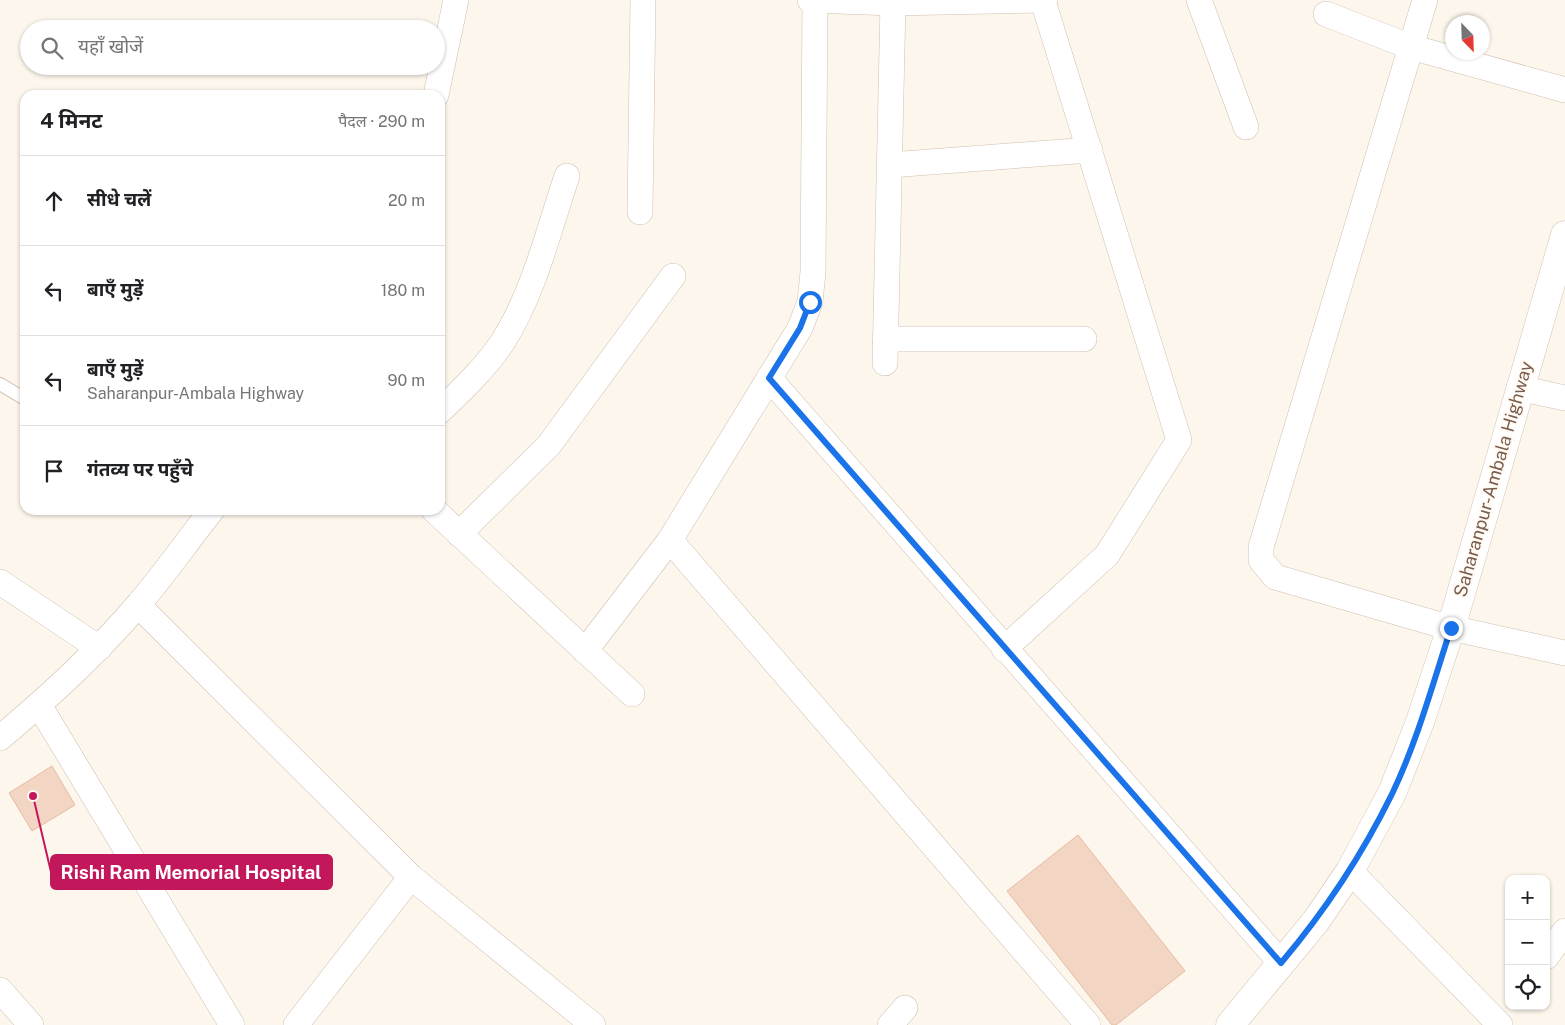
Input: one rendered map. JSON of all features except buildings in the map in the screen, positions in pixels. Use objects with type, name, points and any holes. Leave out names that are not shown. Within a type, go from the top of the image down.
[{"type":"main road","name":"Saharanpur-Ambala Highway","points":[[1230,1025],[1316,921],[1350,872],[1392,793],[1420,722],[1451,628],[1519,388],[1565,235]]},
{"type":"street","points":[[445,52],[456,0]]},
{"type":"street","points":[[640,212],[643,0]]},
{"type":"street","points":[[585,651],[670,540],[800,328],[810,302],[813,272],[813,0],[893,3],[1044,0],[1179,440],[1107,555],[1004,649]]},
{"type":"street","points":[[1199,0],[1246,127]]},
{"type":"street","points":[[1425,0],[1261,548],[1261,560],[1275,577],[1451,628],[1565,653]]},
{"type":"street","points":[[893,3],[885,351],[1084,339]]},
{"type":"street","points":[[1326,14],[1411,47],[1565,90]]},
{"type":"street","points":[[437,90],[440,75]]},
{"type":"street","points":[[890,165],[1090,150]]},
{"type":"street","points":[[445,406],[479,371],[502,343],[526,297],[567,176]]},
{"type":"street","points":[[459,534],[549,445],[673,276]]},
{"type":"street","points":[[769,378],[1004,649],[1281,963]]},
{"type":"street","points":[[1519,388],[1565,398]]},
{"type":"street","points":[[0,738],[40,705],[99,648],[138,605],[206,515]]},
{"type":"street","points":[[439,515],[632,694]]},
{"type":"street","points":[[670,540],[1088,1025]]},
{"type":"street","points":[[0,582],[99,648]]},
{"type":"street","points":[[138,605],[411,877],[593,1025]]},
{"type":"street","points":[[40,705],[232,1025]]},
{"type":"street","points":[[1350,872],[1501,1020]]},
{"type":"street","points":[[296,1025],[411,877]]},
{"type":"street","points":[[1550,951],[1565,931]]},
{"type":"street","points":[[0,990],[20,1021]]},
{"type":"lane","points":[[0,384],[20,396]]},
{"type":"place","name":"Rishi Ram Memorial Hospital","points":[[33,796]]},
{"type":"route","points":[[810,302],[800,328],[769,378],[1004,649],[1281,963],[1316,921],[1350,872],[1392,793],[1420,722],[1451,628]]}]
